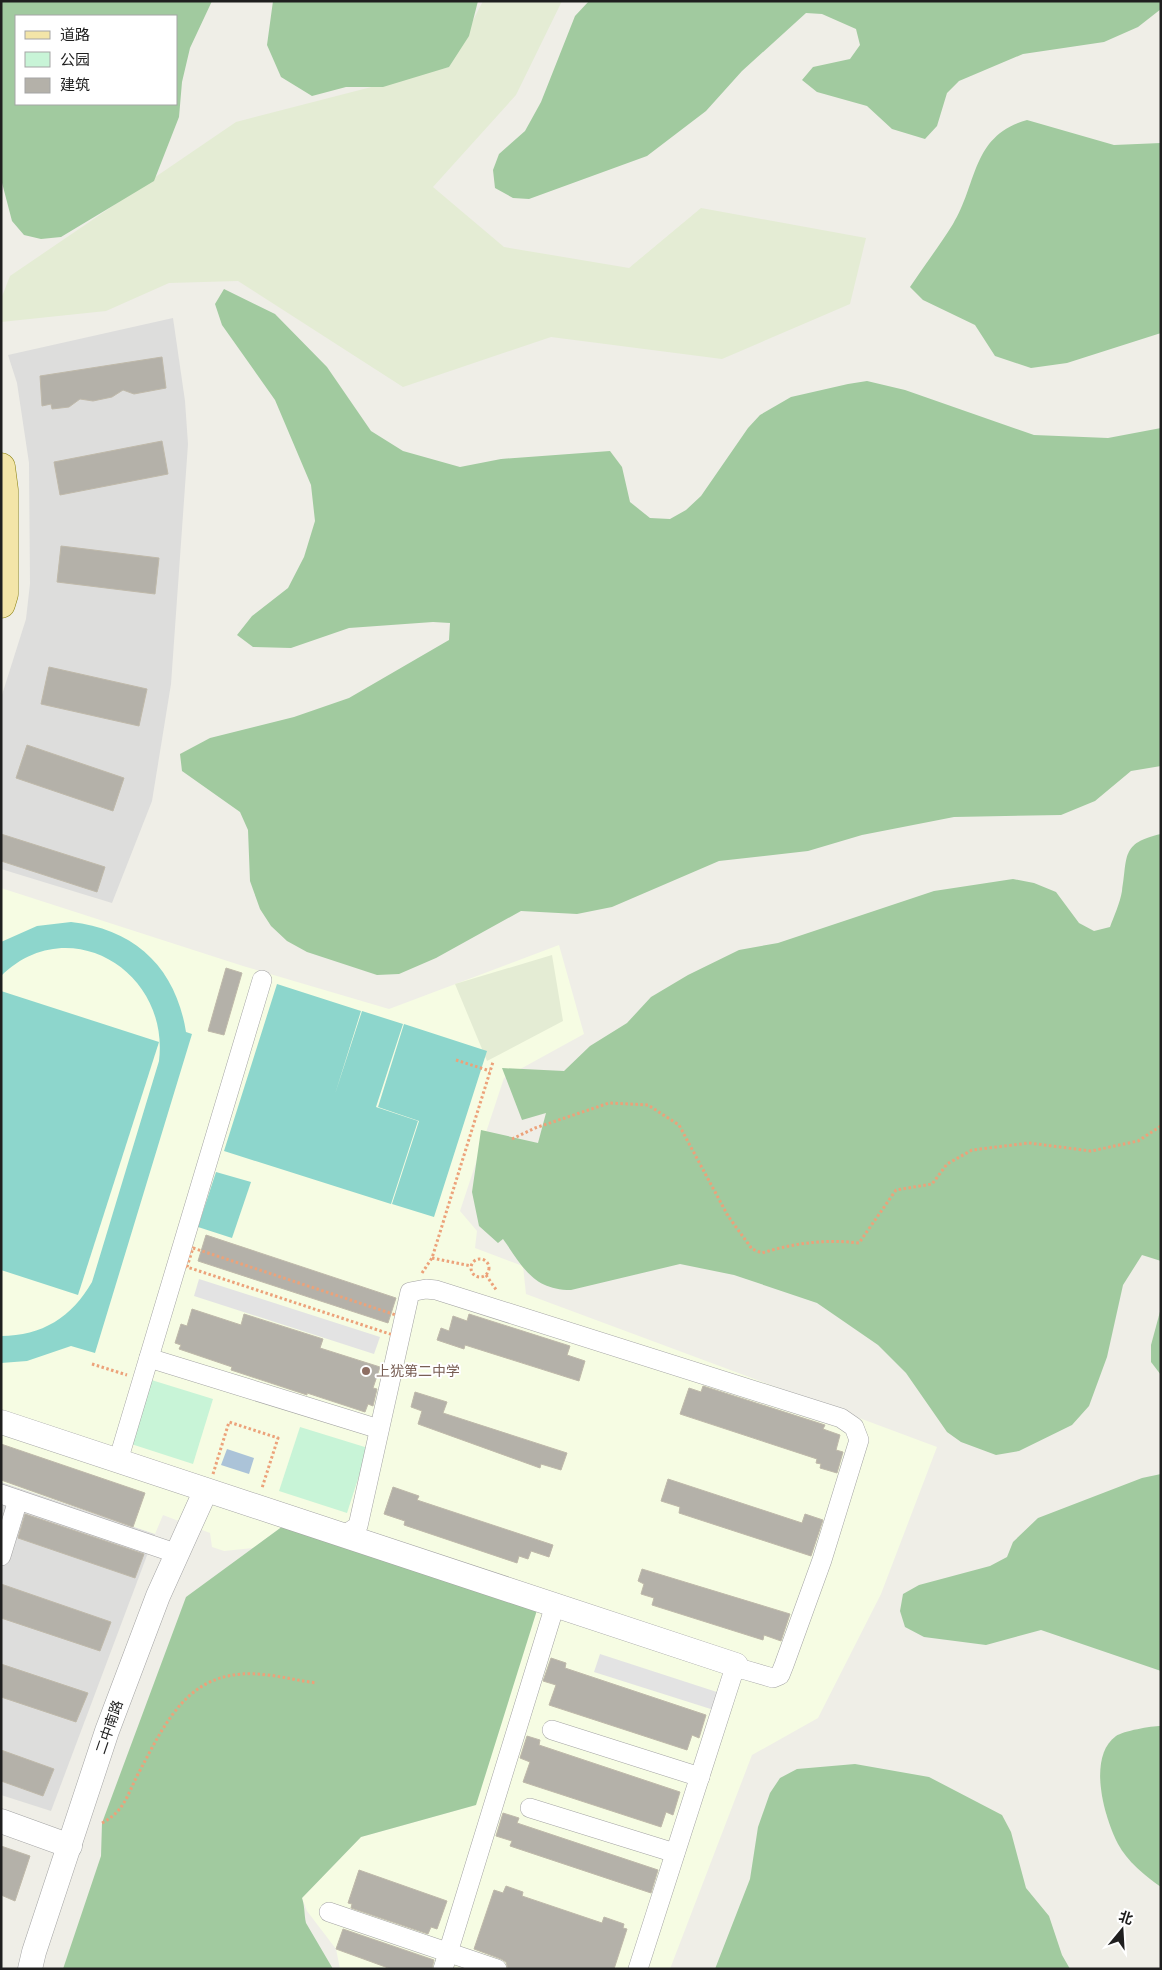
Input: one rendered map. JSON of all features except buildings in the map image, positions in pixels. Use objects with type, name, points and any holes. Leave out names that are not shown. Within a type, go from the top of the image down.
[{"type":"main road","points":[[1,467],[4,490],[4,594],[1,604]]},
{"type":"street","points":[[118,1461],[262,980]]},
{"type":"street","points":[[1,1422],[118,1461],[209,1484],[343,1536],[555,1604],[736,1665],[735,1667],[773,1678],[780,1675],[822,1560],[859,1440],[854,1427],[841,1418],[436,1290],[426,1289],[410,1292],[358,1526],[343,1536]]},
{"type":"street","points":[[149,1358],[380,1429]]},
{"type":"street","name":"二中南路","points":[[30,1969],[107,1731],[158,1596],[209,1484]]},
{"type":"street","points":[[1,1556],[9,1497],[178,1554]]},
{"type":"street","points":[[446,1961],[555,1604]]},
{"type":"street","points":[[638,1969],[735,1667]]},
{"type":"street","points":[[552,1730],[700,1777]]},
{"type":"street","points":[[530,1808],[675,1853]]},
{"type":"street","points":[[1,1821],[70,1846]]},
{"type":"street","points":[[329,1912],[446,1961],[497,1969]]},
{"type":"path","points":[[456,1060],[490,1071]]},
{"type":"path","points":[[410,1292],[432,1258],[493,1062]]},
{"type":"path","points":[[512,1139],[535,1128],[609,1103],[648,1105],[679,1125],[728,1216],[752,1249],[762,1253],[788,1244],[837,1240],[859,1243],[896,1190],[932,1184],[947,1164],[972,1150],[1029,1143],[1090,1150],[1138,1142],[1161,1126]]},
{"type":"path","points":[[193,1248],[402,1317],[396,1336],[187,1267],[193,1248]]},
{"type":"path","points":[[432,1258],[471,1266]]},
{"type":"path","points":[[486,1275],[476,1276],[472,1272],[471,1266],[476,1260],[485,1260],[489,1268],[486,1275],[490,1284],[502,1292]]},
{"type":"path","points":[[92,1364],[130,1376]]},
{"type":"path","points":[[209,1484],[229,1422],[278,1438],[260,1493]]},
{"type":"path","points":[[102,1823],[117,1814],[155,1741],[175,1710],[189,1694],[212,1681],[242,1674],[268,1675],[317,1683]]},
{"type":"shaded area","points":[[483,1],[562,1],[516,95],[433,187],[504,247],[629,268],[701,208],[866,238],[850,304],[722,359],[551,337],[403,387],[238,281],[169,283],[106,311],[1,322],[1,299],[10,276],[236,122],[449,67]]},
{"type":"shaded area","points":[[173,318],[185,401],[188,444],[171,684],[152,801],[112,903],[1,869],[1,698],[26,619],[30,584],[29,463],[17,383],[8,355]]},
{"type":"shaded area","name":"上犹第二中学","points":[[1,888],[243,966],[389,1009],[559,945],[584,1034],[504,1078],[460,1211],[477,1231],[475,1248],[523,1266],[526,1294],[937,1447],[881,1594],[818,1718],[752,1755],[670,1969],[340,1969],[336,1949],[307,1911],[302,1898],[361,1837],[476,1805],[283,1526],[253,1548],[224,1551],[212,1547],[210,1533],[163,1515],[155,1534],[1,1482]]},
{"type":"shaded area","points":[[71,922],[94,926],[115,933],[133,943],[149,956],[162,971],[173,989],[181,1009],[186,1032],[192,1034],[95,1353],[71,1346],[27,1361],[1,1363],[1,1336],[30,1332],[54,1322],[75,1305],[92,1282],[159,1061],[158,1029],[148,1000],[132,977],[109,960],[83,950],[56,949],[27,957],[1,976],[1,942],[37,926]]},
{"type":"shaded area","points":[[552,955],[563,1021],[487,1061],[455,984]]},
{"type":"shaded area","points":[[277,984],[361,1011],[335,1094],[362,1011],[403,1024],[376,1107],[418,1121],[391,1204],[224,1151]]},
{"type":"shaded area","points":[[1,991],[159,1042],[78,1295],[1,1270]]},
{"type":"shaded area","points":[[404,1024],[487,1051],[434,1217],[392,1204],[419,1121],[378,1107]]},
{"type":"shaded area","points":[[216,1172],[251,1182],[232,1238],[198,1227]]},
{"type":"shaded area","points":[[199,1279],[380,1337],[374,1354],[194,1296]]},
{"type":"shaded area","points":[[227,1449],[254,1458],[249,1474],[221,1465]]},
{"type":"shaded area","points":[[1,1482],[155,1534],[51,1811],[1,1795]]},
{"type":"shaded area","points":[[600,1654],[723,1694],[717,1711],[594,1672]]},
{"type":"green space","points":[[1,1],[212,1],[190,48],[182,82],[179,117],[154,181],[61,237],[41,239],[24,235],[12,221],[1,179]]},
{"type":"green space","points":[[273,1],[478,1],[469,36],[449,67],[383,87],[346,87],[312,96],[281,77],[267,45]]},
{"type":"green space","points":[[589,1],[1161,1],[1161,9],[1138,27],[1104,42],[1023,54],[959,81],[947,93],[937,126],[925,139],[892,129],[867,106],[817,92],[802,80],[813,67],[850,59],[860,45],[856,29],[822,14],[806,13],[742,71],[706,111],[647,156],[529,199],[513,198],[495,188],[493,170],[499,154],[525,131],[541,102],[575,16]]},
{"type":"green space","points":[[1027,120],[1114,145],[1161,143],[1161,333],[1067,363],[1031,368],[995,356],[975,325],[923,300],[910,287],[953,224],[978,163],[986,149],[995,137],[1009,127]]},
{"type":"green space","points":[[224,289],[275,314],[327,367],[371,431],[403,451],[460,467],[501,459],[610,451],[622,467],[630,502],[650,518],[670,519],[686,510],[701,496],[748,428],[760,415],[791,397],[848,384],[867,381],[905,390],[1034,435],[1108,438],[1161,428],[1161,766],[1131,771],[1095,801],[1061,815],[954,817],[862,835],[808,851],[719,861],[612,907],[577,914],[521,911],[436,958],[399,974],[377,975],[307,952],[287,941],[271,926],[260,909],[250,881],[248,830],[240,812],[182,771],[180,754],[210,738],[294,717],[349,698],[449,640],[450,623],[433,622],[349,628],[291,648],[253,647],[237,635],[252,616],[288,588],[304,557],[315,521],[311,485],[275,400],[222,325],[215,304]]},
{"type":"green space","points":[[1161,834],[1161,1261],[1142,1255],[1123,1285],[1107,1357],[1089,1406],[1072,1425],[1019,1451],[996,1455],[961,1442],[947,1432],[906,1373],[878,1345],[817,1303],[734,1275],[680,1264],[571,1290],[558,1289],[547,1286],[530,1275],[503,1239],[498,1243],[479,1226],[472,1192],[481,1130],[538,1143],[546,1113],[522,1120],[502,1068],[564,1071],[590,1046],[627,1023],[651,997],[688,975],[739,950],[778,943],[934,891],[1013,879],[1034,883],[1056,892],[1079,923],[1094,931],[1110,927],[1121,896],[1128,853],[1138,842]]},
{"type":"green space","points":[[1161,1308],[1161,1375],[1151,1362],[1151,1345]]},
{"type":"green space","points":[[145,1378],[213,1399],[193,1464],[125,1442]]},
{"type":"green space","points":[[300,1427],[368,1448],[347,1513],[279,1491]]},
{"type":"green space","points":[[1161,1474],[1161,1671],[1041,1630],[986,1645],[924,1637],[905,1627],[900,1611],[903,1594],[919,1585],[990,1566],[1007,1557],[1013,1542],[1038,1518],[1142,1478]]},
{"type":"green space","points":[[283,1526],[538,1607],[476,1805],[361,1837],[302,1898],[306,1923],[333,1969],[63,1969],[101,1856],[102,1823],[186,1597]]},
{"type":"green space","points":[[1161,1726],[1161,1887],[1137,1868],[1118,1844],[1104,1804],[1100,1772],[1102,1758],[1107,1746],[1116,1736],[1137,1729]]},
{"type":"green space","points":[[855,1764],[929,1777],[1002,1815],[1011,1832],[1026,1888],[1049,1916],[1062,1955],[1070,1969],[715,1969],[750,1879],[758,1827],[770,1793],[780,1778],[797,1769]]},
{"type":"place","name":"上犹第二中学","points":[[366,1371]]}]
